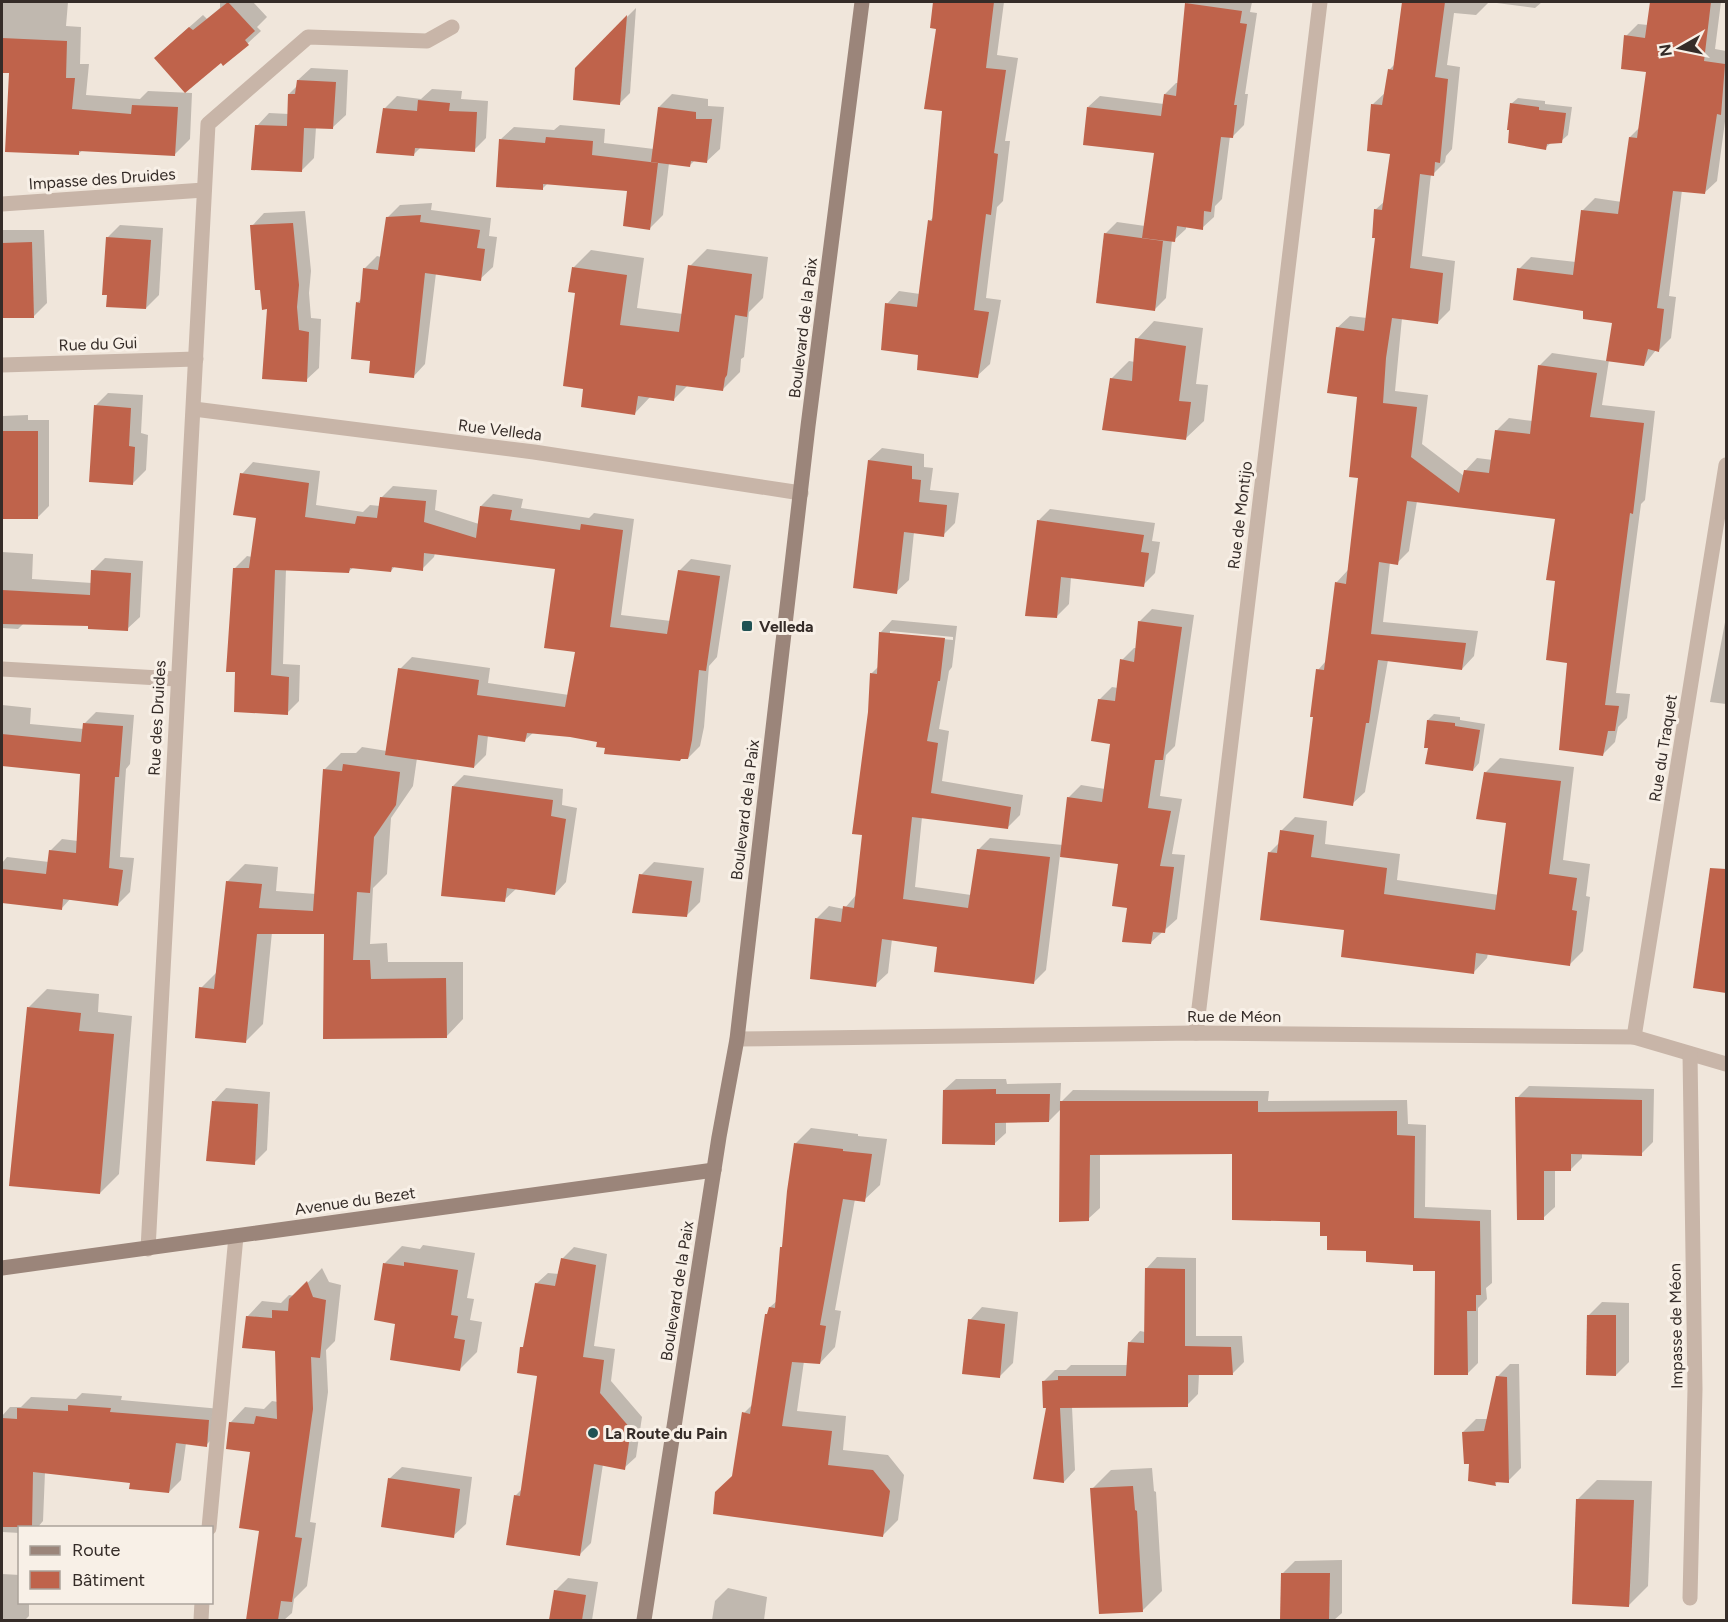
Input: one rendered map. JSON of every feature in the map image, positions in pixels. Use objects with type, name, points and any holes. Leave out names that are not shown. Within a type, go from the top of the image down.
[{"type":"main road","name":"Boulevard de la Paix","points":[[644,1620],[714,1170],[737,1039],[801,493],[862,2]]},
{"type":"main road","name":"Avenue du Bezet","points":[[2,1268],[714,1170]]},
{"type":"street","name":"Rue de Montijo","points":[[1196,1033],[1320,2]]},
{"type":"street","name":"Rue des Druides","points":[[148,1249],[208,124],[308,37],[427,41],[452,27]]},
{"type":"street","name":"Impasse des Druides","points":[[2,204],[204,190]]},
{"type":"street","name":"Rue du Gui","points":[[2,365],[196,359]]},
{"type":"street","name":"Rue Velleda","points":[[194,409],[534,452],[801,493]]},
{"type":"street","name":"Rue du Traquet","points":[[1634,1037],[1726,465]]},
{"type":"street","points":[[2,669],[177,679]]},
{"type":"street","name":"Rue de Méon","points":[[737,1039],[1196,1033],[1634,1037],[1726,1064]]},
{"type":"street","name":"Impasse de Méon","points":[[1690,1054],[1695,1389],[1690,1598]]},
{"type":"street","points":[[209,1526],[236,1236]]},
{"type":"street","points":[[201,1620],[202,1604]]},
{"type":"building","points":[[228,2],[255,31],[245,40],[249,45],[223,66],[221,63],[185,93],[154,58],[189,27],[193,30]]},
{"type":"building","points":[[933,2],[994,2],[986,68],[1006,70],[994,153],[998,154],[991,215],[986,214],[974,310],[989,312],[978,378],[917,370],[918,355],[881,350],[885,303],[917,307],[928,220],[932,221],[942,111],[924,109],[936,29],[930,28]]},
{"type":"building","points":[[1402,2],[1445,2],[1435,77],[1448,79],[1440,163],[1435,162],[1434,176],[1420,174],[1410,268],[1443,273],[1438,324],[1392,318],[1386,358],[1383,403],[1417,407],[1411,457],[1459,493],[1464,470],[1489,473],[1495,430],[1530,434],[1538,365],[1597,373],[1590,417],[1644,423],[1605,705],[1619,706],[1615,731],[1608,731],[1603,756],[1559,750],[1567,663],[1546,660],[1555,581],[1546,580],[1555,519],[1407,501],[1398,565],[1379,562],[1371,634],[1466,643],[1462,670],[1378,660],[1353,806],[1303,798],[1313,717],[1310,717],[1316,669],[1324,670],[1335,582],[1346,584],[1358,478],[1349,477],[1357,397],[1327,393],[1336,327],[1364,331],[1375,238],[1372,238],[1374,209],[1382,210],[1390,154],[1367,151],[1371,104],[1382,105],[1388,69],[1393,70]]},
{"type":"building","points":[[1650,2],[1711,2],[1704,61],[1725,64],[1721,115],[1717,114],[1705,194],[1673,191],[1657,308],[1664,309],[1659,352],[1648,349],[1644,366],[1606,361],[1612,323],[1583,319],[1583,311],[1513,300],[1517,268],[1573,275],[1581,210],[1618,214],[1629,137],[1637,138],[1646,72],[1621,69],[1624,35],[1645,38]]},
{"type":"building","points":[[1185,3],[1242,11],[1240,23],[1247,24],[1234,105],[1237,105],[1233,138],[1221,137],[1211,212],[1204,211],[1203,230],[1177,226],[1175,242],[1142,238],[1154,153],[1083,145],[1087,107],[1161,116],[1164,94],[1176,96]]},
{"type":"building","points":[[627,15],[620,105],[573,100],[575,68]]},
{"type":"building","points":[[2,38],[67,41],[66,78],[75,78],[72,109],[131,114],[132,105],[178,107],[175,156],[79,151],[79,155],[5,152],[9,73],[2,73]]},
{"type":"building","points":[[297,80],[336,82],[333,129],[304,128],[302,172],[251,170],[255,125],[287,126],[288,94],[295,94]]},
{"type":"building","points":[[418,100],[450,103],[449,111],[477,112],[475,152],[415,148],[414,156],[376,153],[383,108],[417,111]]},
{"type":"building","points":[[1510,103],[1566,113],[1562,143],[1547,144],[1546,150],[1508,143]]},
{"type":"building","points":[[658,107],[696,112],[696,119],[712,119],[707,163],[691,161],[690,167],[651,162]]},
{"type":"building","points":[[546,137],[593,141],[592,155],[658,163],[650,230],[623,226],[627,191],[543,184],[543,190],[496,187],[499,139],[545,143]]},
{"type":"building","points":[[421,215],[420,222],[480,230],[477,248],[485,249],[481,281],[425,273],[414,378],[369,373],[370,361],[351,359],[356,302],[360,303],[363,268],[378,270],[386,217]]},
{"type":"building","points":[[293,223],[299,285],[297,307],[299,330],[309,332],[307,382],[262,379],[267,309],[262,310],[260,290],[255,290],[250,225]]},
{"type":"building","points":[[1104,233],[1163,241],[1155,311],[1096,303]]},
{"type":"building","points":[[106,237],[151,240],[146,309],[106,307],[107,295],[102,295]]},
{"type":"building","points":[[32,242],[34,318],[2,318],[2,243]]},
{"type":"building","points":[[688,265],[752,274],[747,317],[735,315],[723,391],[676,385],[674,401],[638,396],[635,415],[581,407],[583,389],[563,386],[575,293],[568,292],[572,267],[627,275],[620,325],[679,332]]},
{"type":"building","points":[[1135,338],[1186,346],[1179,401],[1191,402],[1186,440],[1102,430],[1110,378],[1132,381]]},
{"type":"building","points":[[94,405],[131,408],[129,446],[135,447],[133,485],[89,482]]},
{"type":"building","points":[[2,431],[38,431],[38,519],[2,519]]},
{"type":"building","points":[[868,460],[912,466],[912,479],[921,480],[919,502],[947,505],[944,537],[904,532],[897,594],[853,588]]},
{"type":"building","points":[[240,473],[309,483],[305,517],[355,524],[357,516],[377,518],[380,497],[426,501],[424,522],[476,538],[480,506],[512,510],[510,520],[580,530],[581,524],[623,530],[610,627],[667,634],[678,570],[720,576],[706,671],[699,670],[688,759],[680,761],[604,754],[605,748],[596,747],[597,742],[527,733],[525,742],[478,735],[474,768],[385,755],[398,668],[479,680],[477,695],[565,707],[575,652],[544,648],[555,569],[424,553],[423,571],[392,567],[391,572],[350,568],[349,573],[275,570],[271,675],[289,677],[288,715],[234,712],[235,672],[226,672],[233,568],[249,568],[256,518],[233,515]]},
{"type":"building","points":[[1037,520],[1144,535],[1141,552],[1149,553],[1144,587],[1061,577],[1057,618],[1025,616]]},
{"type":"building","points":[[91,570],[131,573],[128,631],[88,629],[88,626],[2,624],[2,590],[90,595]]},
{"type":"building","points":[[1138,621],[1182,627],[1163,760],[1155,760],[1148,808],[1171,811],[1160,866],[1174,867],[1165,933],[1153,932],[1151,944],[1122,942],[1127,908],[1112,906],[1118,864],[1060,857],[1067,797],[1102,802],[1110,744],[1091,741],[1098,699],[1115,701],[1120,659],[1134,662]]},
{"type":"building","points":[[879,632],[945,638],[940,681],[938,681],[927,741],[938,743],[931,793],[1011,807],[1008,829],[912,817],[903,899],[968,908],[977,849],[1050,857],[1034,984],[934,972],[937,947],[882,939],[876,987],[810,979],[815,918],[841,922],[843,906],[854,908],[862,835],[852,834],[868,712],[870,673],[877,674]]},
{"type":"building","points":[[1427,720],[1455,723],[1455,726],[1480,730],[1473,771],[1425,764],[1428,748],[1424,748]]},
{"type":"building","points":[[83,723],[123,726],[119,777],[115,777],[109,868],[123,870],[118,906],[63,899],[62,910],[2,903],[2,869],[46,874],[49,850],[76,853],[80,774],[2,766],[2,734],[81,742]]},
{"type":"building","points":[[343,764],[400,772],[396,805],[374,837],[370,893],[357,892],[353,960],[370,960],[371,979],[446,978],[447,1038],[323,1039],[324,934],[257,934],[246,1043],[195,1038],[199,987],[214,989],[226,881],[262,884],[259,908],[313,911],[323,769],[342,771]]},
{"type":"building","points":[[1484,772],[1561,781],[1549,874],[1577,878],[1572,910],[1577,911],[1570,966],[1476,953],[1474,974],[1341,957],[1344,930],[1260,920],[1268,852],[1277,853],[1280,830],[1314,835],[1311,857],[1387,868],[1384,894],[1495,910],[1506,823],[1476,819]]},
{"type":"building","points":[[452,786],[553,800],[551,816],[566,819],[555,895],[507,888],[505,902],[441,896]]},
{"type":"building","points":[[1710,868],[1726,869],[1726,993],[1693,988]]},
{"type":"building","points":[[639,874],[692,881],[687,917],[632,913]]},
{"type":"building","points":[[27,1007],[81,1013],[79,1031],[114,1034],[100,1194],[9,1186]]},
{"type":"building","points":[[996,1089],[996,1094],[1050,1094],[1049,1122],[995,1123],[995,1145],[942,1144],[943,1090]]},
{"type":"building","points":[[1515,1097],[1642,1100],[1642,1156],[1571,1154],[1571,1171],[1544,1171],[1544,1220],[1517,1220]]},
{"type":"building","points":[[212,1101],[258,1104],[255,1165],[206,1161]]},
{"type":"building","points":[[1060,1101],[1258,1101],[1258,1112],[1397,1111],[1397,1135],[1415,1136],[1414,1218],[1480,1221],[1481,1295],[1476,1295],[1476,1311],[1467,1311],[1468,1375],[1434,1375],[1435,1271],[1413,1271],[1413,1265],[1366,1262],[1366,1251],[1327,1250],[1327,1236],[1320,1236],[1320,1222],[1232,1220],[1232,1154],[1090,1155],[1089,1221],[1059,1222]]},
{"type":"building","points":[[794,1143],[872,1154],[865,1202],[843,1199],[820,1325],[826,1326],[820,1364],[792,1362],[782,1426],[832,1431],[828,1465],[873,1470],[890,1491],[883,1537],[713,1514],[715,1492],[732,1476],[742,1412],[750,1414],[765,1314],[769,1307],[775,1308],[780,1247],[782,1247]]},
{"type":"building","points":[[561,1258],[596,1265],[583,1357],[604,1360],[600,1393],[631,1429],[625,1470],[594,1464],[580,1556],[506,1545],[514,1495],[520,1496],[537,1376],[517,1373],[520,1347],[523,1347],[535,1283],[555,1286]]},
{"type":"building","points":[[404,1262],[458,1270],[451,1315],[458,1316],[454,1338],[465,1340],[460,1371],[390,1360],[395,1324],[374,1320],[383,1263],[404,1266]]},
{"type":"building","points":[[1145,1268],[1185,1269],[1185,1346],[1231,1347],[1233,1375],[1188,1375],[1188,1407],[1060,1408],[1064,1483],[1033,1479],[1046,1408],[1043,1408],[1042,1381],[1058,1380],[1058,1376],[1126,1376],[1128,1342],[1144,1343]]},
{"type":"building","points":[[307,1281],[313,1297],[326,1300],[320,1358],[311,1357],[313,1409],[295,1537],[302,1538],[292,1602],[281,1601],[278,1620],[246,1620],[259,1531],[239,1528],[250,1452],[226,1449],[229,1422],[254,1424],[256,1416],[277,1419],[275,1351],[242,1348],[246,1316],[272,1318],[272,1310],[288,1311],[289,1299]]},
{"type":"building","points":[[1587,1315],[1616,1315],[1616,1376],[1586,1375]]},
{"type":"building","points":[[968,1319],[1005,1324],[1000,1378],[962,1374]]},
{"type":"building","points":[[1496,1376],[1507,1377],[1509,1483],[1495,1482],[1496,1486],[1468,1481],[1469,1464],[1464,1464],[1462,1432],[1484,1431]]},
{"type":"building","points":[[68,1405],[111,1408],[110,1412],[209,1420],[207,1447],[176,1443],[169,1493],[129,1489],[130,1483],[33,1472],[32,1526],[2,1527],[2,1418],[17,1419],[17,1408],[68,1411]]},
{"type":"building","points":[[388,1478],[460,1489],[454,1538],[381,1527]]},
{"type":"building","points":[[1133,1486],[1135,1510],[1137,1511],[1143,1612],[1099,1614],[1090,1488]]},
{"type":"building","points":[[1576,1499],[1634,1500],[1629,1607],[1572,1604]]},
{"type":"building","points":[[1281,1573],[1330,1573],[1329,1620],[1280,1620]]},
{"type":"building","points":[[554,1590],[586,1595],[582,1620],[549,1620]]},
{"type":"place","name":"Velleda","points":[[747,626]]},
{"type":"place","name":"La Route du Pain","points":[[593,1433]]}]
